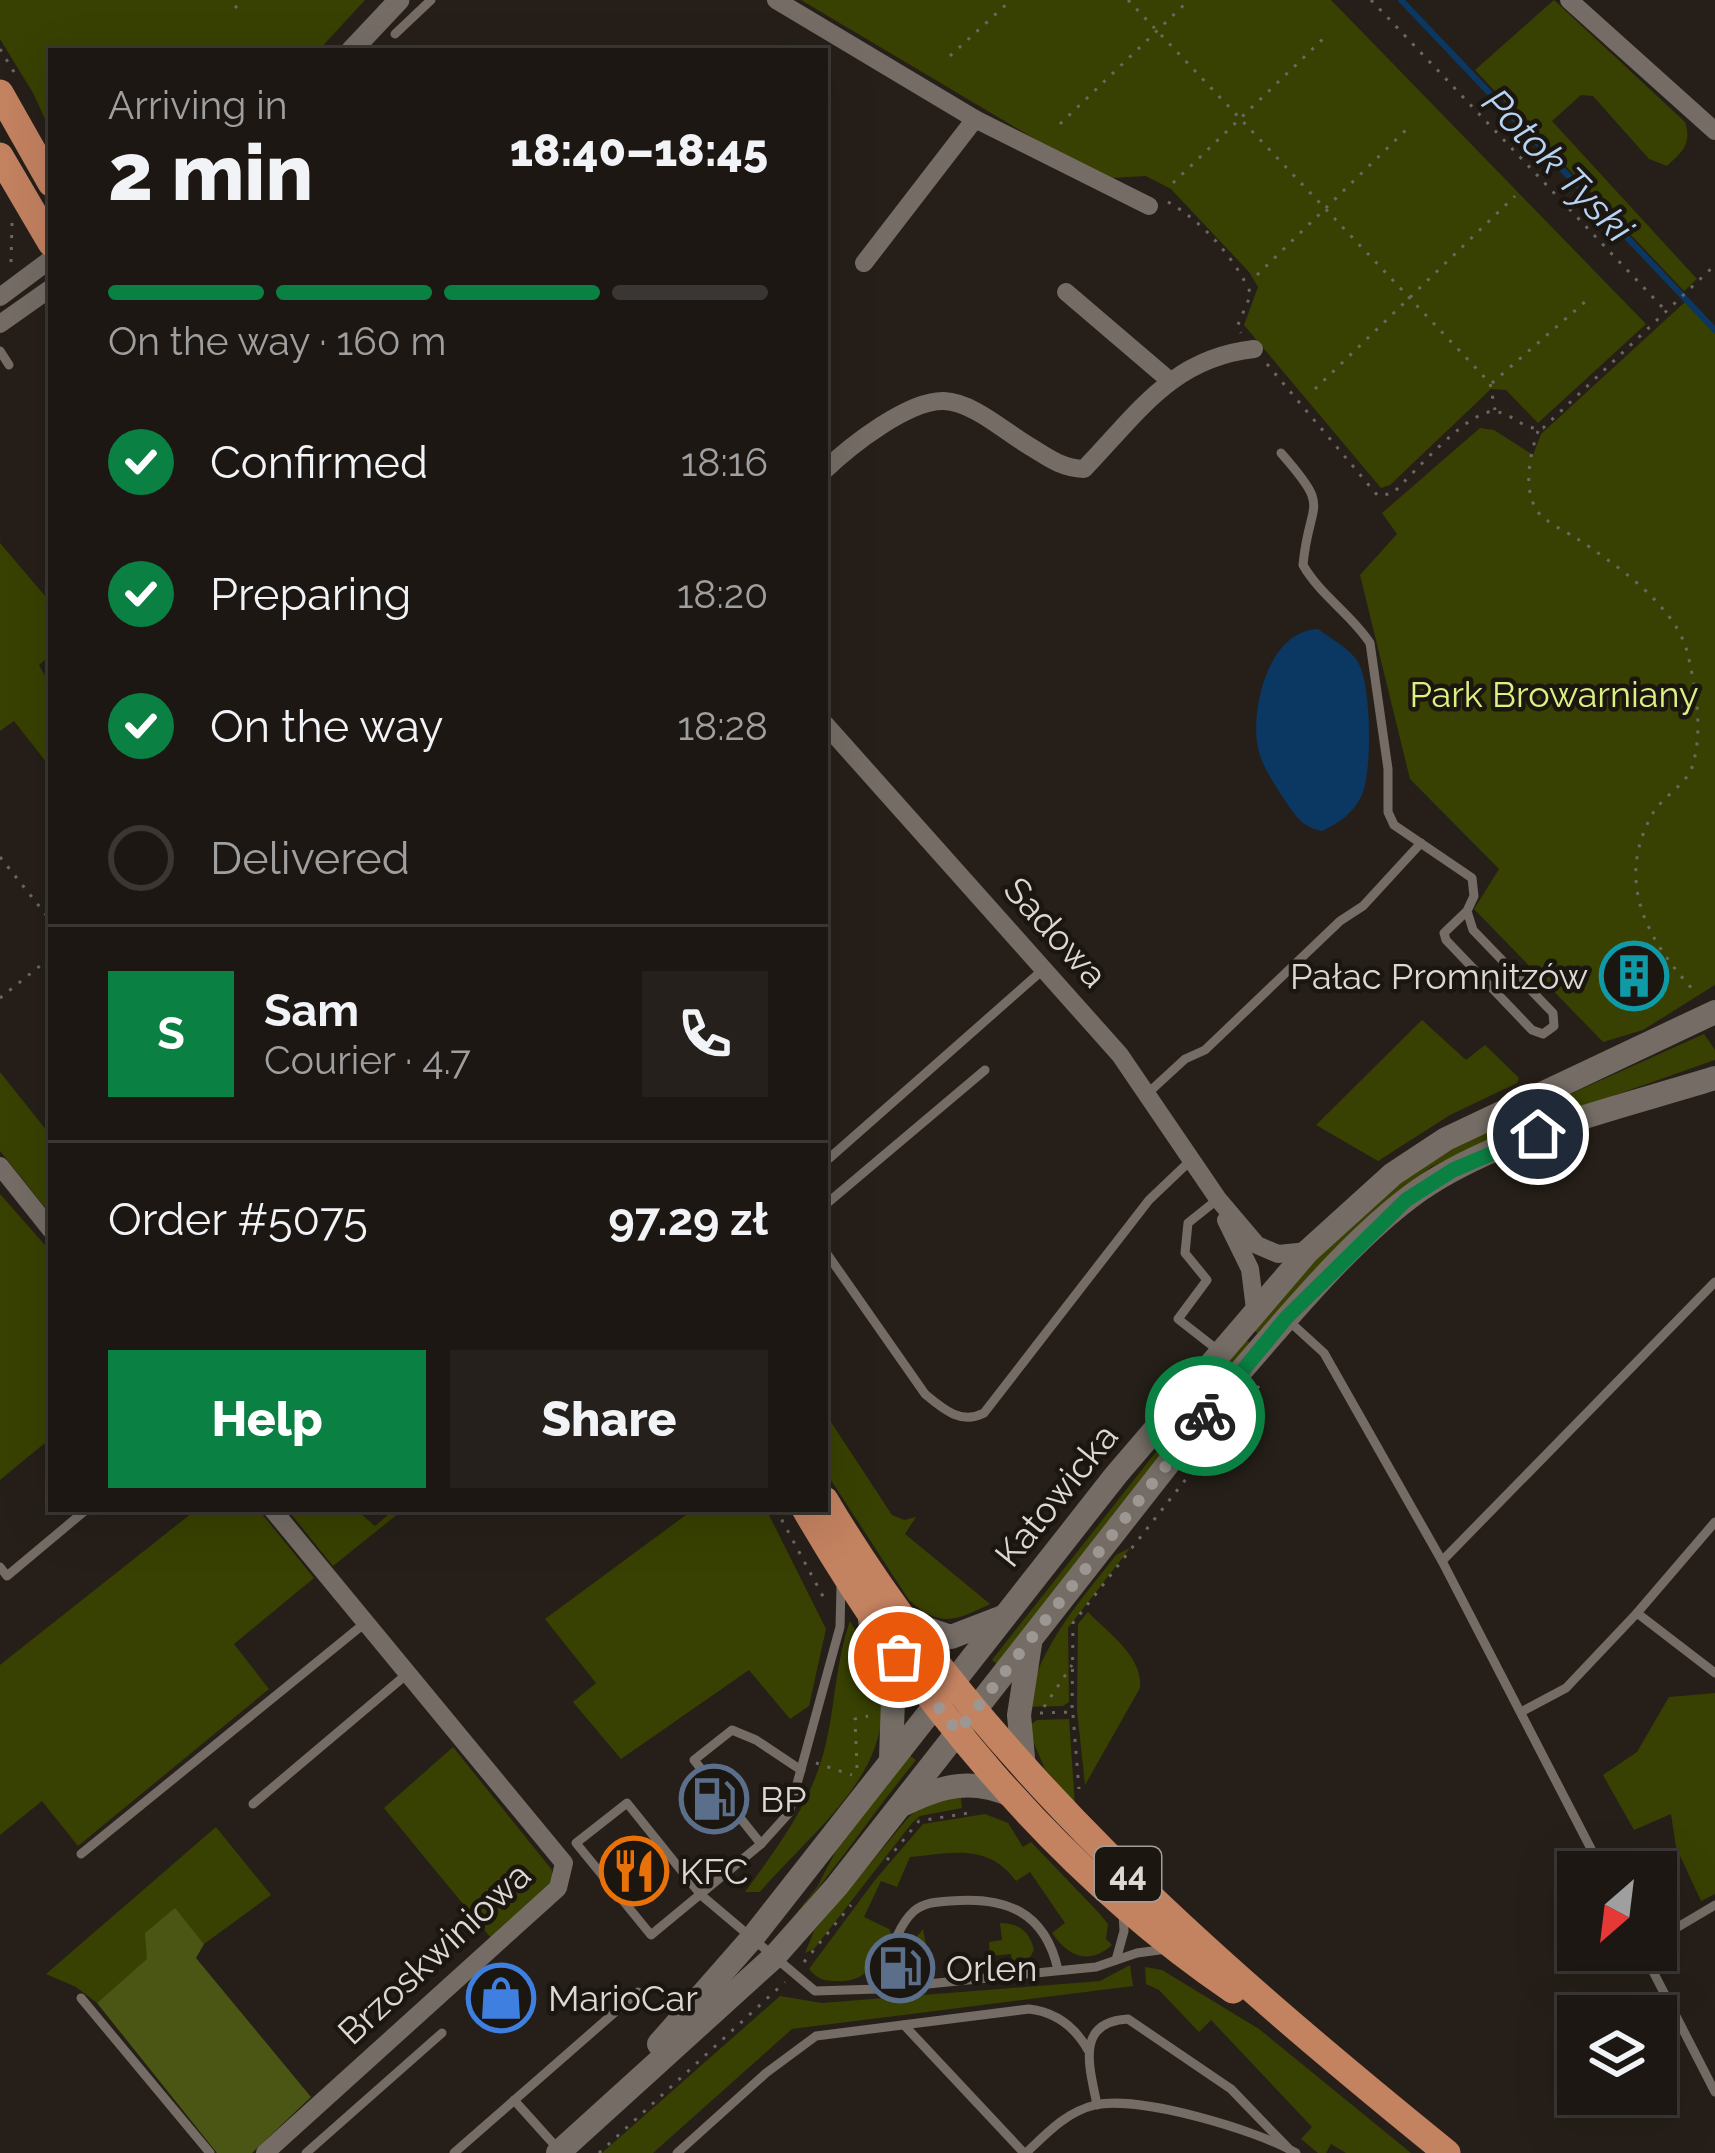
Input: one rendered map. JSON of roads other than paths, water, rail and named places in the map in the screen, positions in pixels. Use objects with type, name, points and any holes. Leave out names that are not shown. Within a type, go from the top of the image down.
[{"type":"main road","points":[[0,93],[48,178]]},
{"type":"main road","points":[[0,155],[48,238]]},
{"type":"main road","name":"Katowicka","points":[[614,2103],[662,2039],[753,1937],[1116,1474],[1308,1251],[1393,1174],[1446,1139],[1708,1005]]},
{"type":"main road","name":"Katowicka","points":[[559,2152],[774,1957],[837,1886],[1286,1318],[1366,1237],[1428,1184],[1538,1134],[1715,1078]]},
{"type":"main road","name":"44","points":[[828,1505],[943,1695]]},
{"type":"main road","name":"44","points":[[807,1512],[865,1607],[965,1722],[1014,1797],[1173,1949],[1316,2047]]},
{"type":"main road","points":[[865,1607],[893,1698],[891,1759]]},
{"type":"main road","points":[[900,1619],[951,1637],[1005,1616]]},
{"type":"main road","points":[[1024,1768],[1019,1715],[1030,1642]]},
{"type":"main road","name":"44","points":[[965,1722],[1024,1768],[1100,1850],[1316,2047],[1447,2153]]},
{"type":"main road","points":[[897,1808],[928,1792],[964,1783],[992,1787],[1014,1797]]},
{"type":"street","points":[[354,48],[399,0]]},
{"type":"street","points":[[776,0],[975,119],[1149,206]]},
{"type":"street","points":[[1569,0],[1715,131]]},
{"type":"street","points":[[864,263],[975,119]]},
{"type":"street","points":[[0,297],[48,261]]},
{"type":"street","points":[[0,324],[48,290]]},
{"type":"street","points":[[1066,292],[1169,380]]},
{"type":"street","points":[[828,467],[907,412],[943,401],[970,410],[1065,468],[1084,469],[1169,380],[1213,355],[1255,349]]},
{"type":"street","name":"Sadowa","points":[[828,727],[1045,968],[1148,1093],[1217,1199],[1250,1269],[1255,1309]]},
{"type":"street","points":[[0,1166],[48,1226]]},
{"type":"street","name":"Sadowa","points":[[1217,1199],[1266,1250],[1308,1251]]},
{"type":"street","name":"Brzoskwiniowa","points":[[265,2153],[558,1888],[564,1864],[274,1512]]},
{"type":"lane","points":[[395,34],[431,0]]},
{"type":"lane","points":[[0,351],[8,365]]},
{"type":"lane","points":[[1281,453],[1313,489],[1315,504],[1303,565],[1370,643],[1388,769],[1388,812],[1394,825],[1472,878],[1474,896],[1444,933],[1445,940],[1532,1030],[1549,1031],[1556,1019],[1553,1013],[1473,930],[1466,911]]},
{"type":"lane","points":[[1148,1093],[1185,1059],[1205,1050],[1340,921],[1363,906],[1421,843]]},
{"type":"lane","points":[[828,1159],[1045,968]]},
{"type":"lane","points":[[828,1202],[985,1070]]},
{"type":"lane","points":[[828,1255],[925,1394],[941,1408],[974,1418],[984,1413],[1149,1200],[1191,1160]]},
{"type":"lane","points":[[1217,1199],[1188,1223],[1184,1253],[1207,1280],[1178,1319],[1220,1352]]},
{"type":"lane","points":[[1442,1561],[1715,1282]]},
{"type":"lane","points":[[1286,1318],[1324,1353],[1442,1561],[1592,1851]]},
{"type":"lane","points":[[0,1567],[8,1576],[83,1512]]},
{"type":"lane","points":[[1521,1712],[1567,1688],[1715,1522]]},
{"type":"lane","points":[[834,1558],[842,1611],[789,1813],[760,1844],[701,1894],[651,1935],[577,1843],[627,1803],[701,1894],[815,1991],[828,1994],[1096,1967],[1154,1949],[1173,1949]]},
{"type":"lane","points":[[1636,1613],[1715,1673]]},
{"type":"lane","points":[[81,1854],[364,1624]]},
{"type":"lane","points":[[254,1804],[407,1674]]},
{"type":"lane","points":[[760,1844],[694,1760],[732,1730],[802,1764]]},
{"type":"lane","points":[[878,1989],[900,1931],[928,1903],[982,1898],[1011,1905],[1042,1933],[1054,1950],[1058,1970]]},
{"type":"lane","points":[[1115,1960],[1124,1931],[1118,1901]]},
{"type":"lane","points":[[1677,1928],[1715,1906]]},
{"type":"lane","points":[[1653,1971],[1715,2092]]},
{"type":"lane","points":[[454,2153],[638,1992]]},
{"type":"lane","points":[[81,1998],[210,2153]]},
{"type":"lane","points":[[677,2153],[766,2073],[816,2036],[1029,2009],[1046,2011],[1071,2028],[1088,2050]]},
{"type":"lane","points":[[1097,2104],[1088,2050],[1093,2033],[1112,2020],[1128,2019],[1231,2089],[1292,2151]]},
{"type":"lane","points":[[904,2025],[1025,2153],[1060,2120],[1097,2104],[1160,2107],[1292,2151]]},
{"type":"lane","points":[[305,2153],[442,2033]]},
{"type":"lane","points":[[514,2100],[559,2152]]},
{"type":"lane","points":[[689,2142],[700,2153]]},
{"type":"water","points":[[1318,629],[1356,659],[1365,685],[1369,724],[1363,792],[1347,816],[1322,831],[1301,821],[1277,788],[1262,759],[1256,726],[1261,689],[1276,655],[1301,633]]},
{"type":"waterway","name":"Potok Tyski","points":[[1401,0],[1715,330]]},
{"type":"place","name":"Pałac Promnitzów","points":[[1634,976]]},
{"type":"place","name":"BP","points":[[714,1799]]},
{"type":"place","name":"KFC","points":[[634,1871]]},
{"type":"place","name":"Orlen","points":[[900,1968]]},
{"type":"place","name":"MarioCar","points":[[501,1998]]},
{"type":"park label","name":"Park Browarniany","points":[[1554,694]]}]
